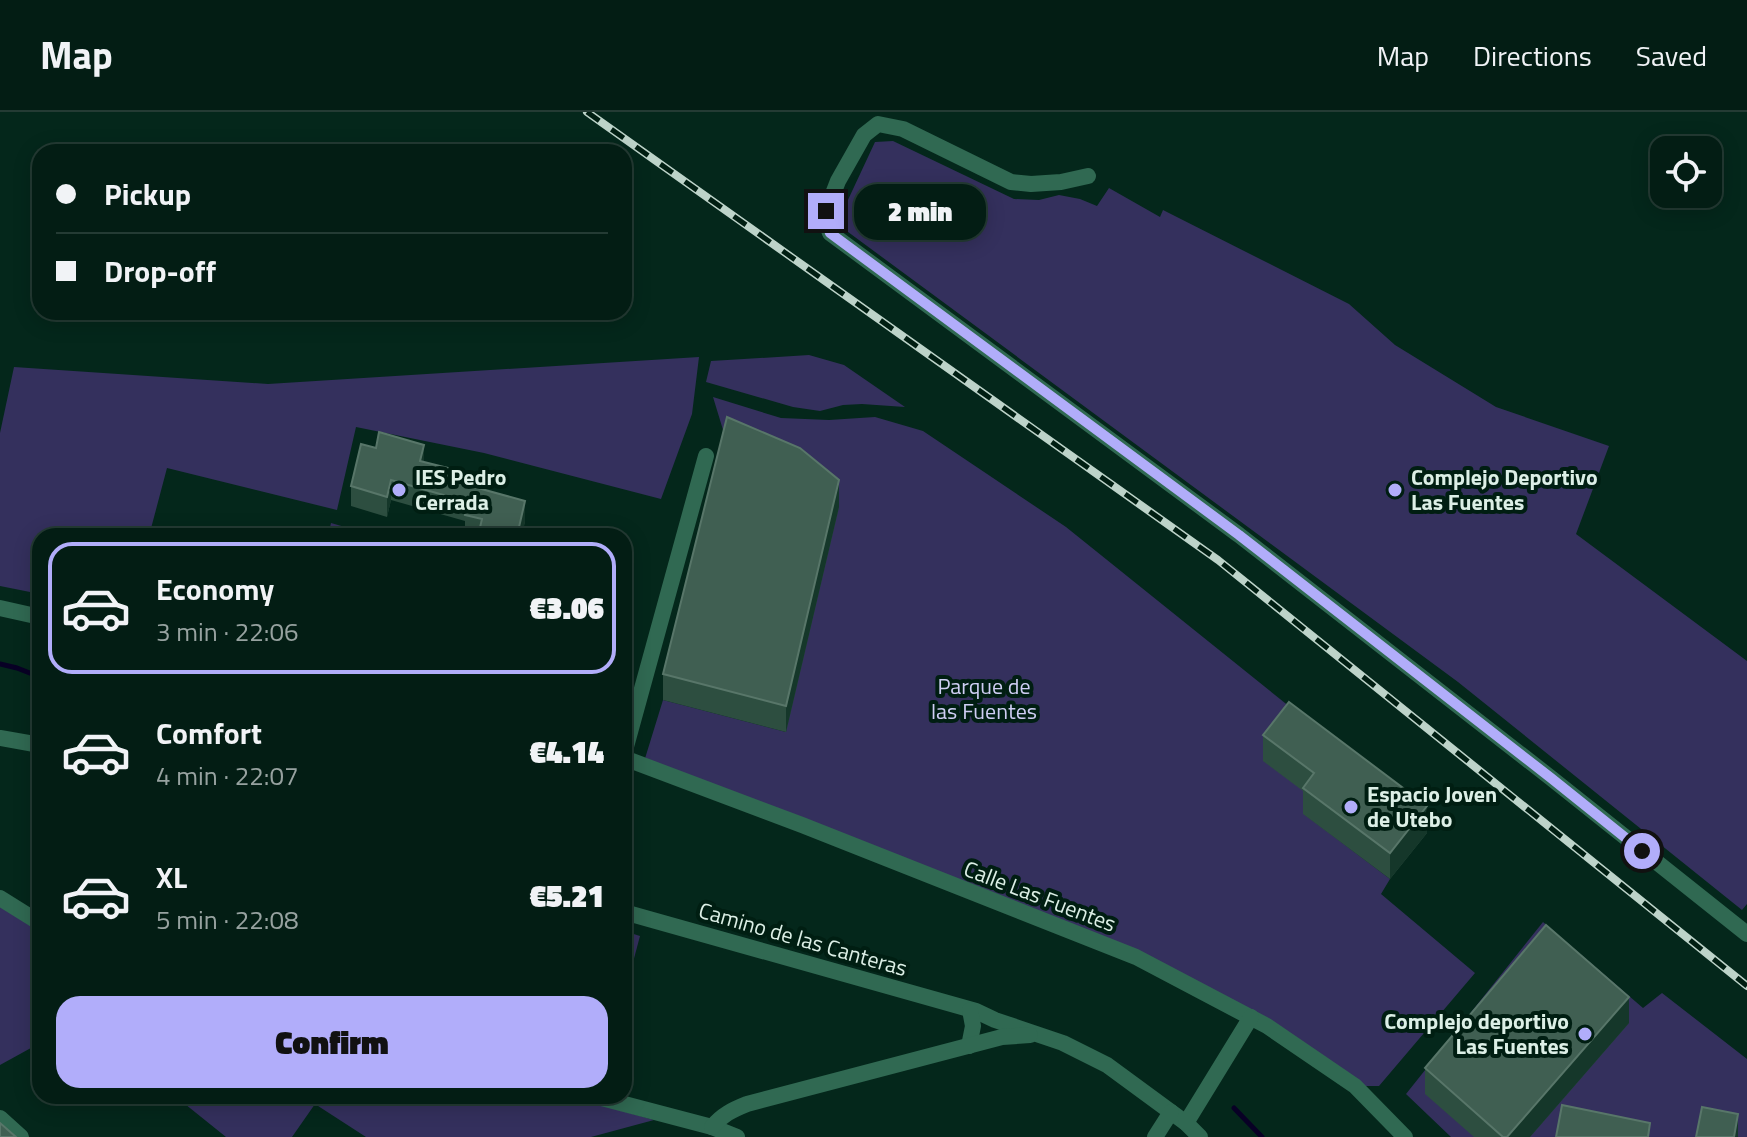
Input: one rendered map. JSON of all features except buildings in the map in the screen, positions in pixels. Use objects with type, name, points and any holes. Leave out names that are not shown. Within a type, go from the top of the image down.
[{"type":"street","points":[[1088,176],[1061,182],[1011,182],[903,129],[878,124],[864,135],[838,181],[824,217],[830,233],[1239,535],[1747,934]]},
{"type":"street","points":[[632,727],[706,456]]},
{"type":"street","points":[[0,608],[32,615]]},
{"type":"street","points":[[0,738],[32,744]]},
{"type":"street","name":"Calle Las Fuentes","points":[[632,759],[1136,957],[1251,1017],[1355,1086],[1405,1137]]},
{"type":"street","points":[[0,898],[32,918]]},
{"type":"street","name":"Camino de las Canteras","points":[[632,914],[982,1013],[1074,1047],[1107,1065],[1186,1123],[1200,1137]]},
{"type":"street","points":[[969,1046],[973,1026],[970,1010]]},
{"type":"street","points":[[986,1041],[990,1027],[987,1016]]},
{"type":"street","points":[[1186,1123],[1251,1017]]},
{"type":"street","points":[[712,1127],[730,1110],[747,1104],[986,1041],[1016,1035],[1040,1035]]},
{"type":"street","points":[[624,1104],[712,1127],[737,1137]]},
{"type":"street","points":[[1155,1137],[1171,1112]]},
{"type":"street","points":[[0,1118],[21,1137]]},
{"type":"green space","name":"Complejo Deportivo Las Fuentes","points":[[893,141],[1014,199],[1039,200],[1059,195],[1097,206],[1109,188],[1160,217],[1163,210],[1349,304],[1395,345],[1496,407],[1609,446],[1576,534],[1747,661],[1747,904],[1742,910],[1458,682],[844,229],[840,217],[875,142]]},
{"type":"green space","points":[[809,355],[844,365],[905,407],[862,404],[820,411],[793,407],[706,382],[711,361]]},
{"type":"green space","points":[[699,357],[692,414],[661,499],[484,453],[356,427],[337,510],[167,468],[151,528],[32,528],[32,592],[0,586],[0,433],[14,367],[268,384]]},
{"type":"green space","name":"Parque de las Fuentes","points":[[713,397],[781,418],[829,420],[875,417],[923,431],[1066,527],[1300,715],[1314,800],[1304,814],[1390,879],[1381,894],[1475,973],[1379,1086],[1355,1086],[1268,1026],[1043,920],[643,765],[663,700],[786,732],[727,443]]},
{"type":"green space","points":[[331,523],[348,528],[330,528]]},
{"type":"green space","points":[[0,904],[32,924],[32,1047],[0,1065]]},
{"type":"green space","name":"Complejo deportivo Las Fuentes","points":[[1543,922],[1643,1008],[1662,993],[1747,1059],[1747,1137],[1451,1137],[1406,1094]]},
{"type":"green space","points":[[632,934],[640,936],[632,966]]},
{"type":"green space","points":[[185,1104],[315,1104],[292,1137],[226,1137]]},
{"type":"green space","points":[[315,1104],[598,1104],[654,1120],[591,1137],[366,1137]]},
{"type":"waterway","points":[[0,664],[32,674]]},
{"type":"waterway","points":[[1234,1108],[1262,1137]]},
{"type":"railway","points":[[587,112],[1218,560],[1747,986]]},
{"type":"place","name":"IES Pedro Cerrada","points":[[399,490]]},
{"type":"place","name":"Complejo Deportivo Las Fuentes","points":[[1395,490]]},
{"type":"place","name":"Espacio Joven de Utebo","points":[[1351,807]]},
{"type":"place","name":"Complejo deportivo Las Fuentes","points":[[1585,1034]]},
{"type":"route","points":[[826,211],[824,217],[830,233],[1239,535],[1642,851]]}]
